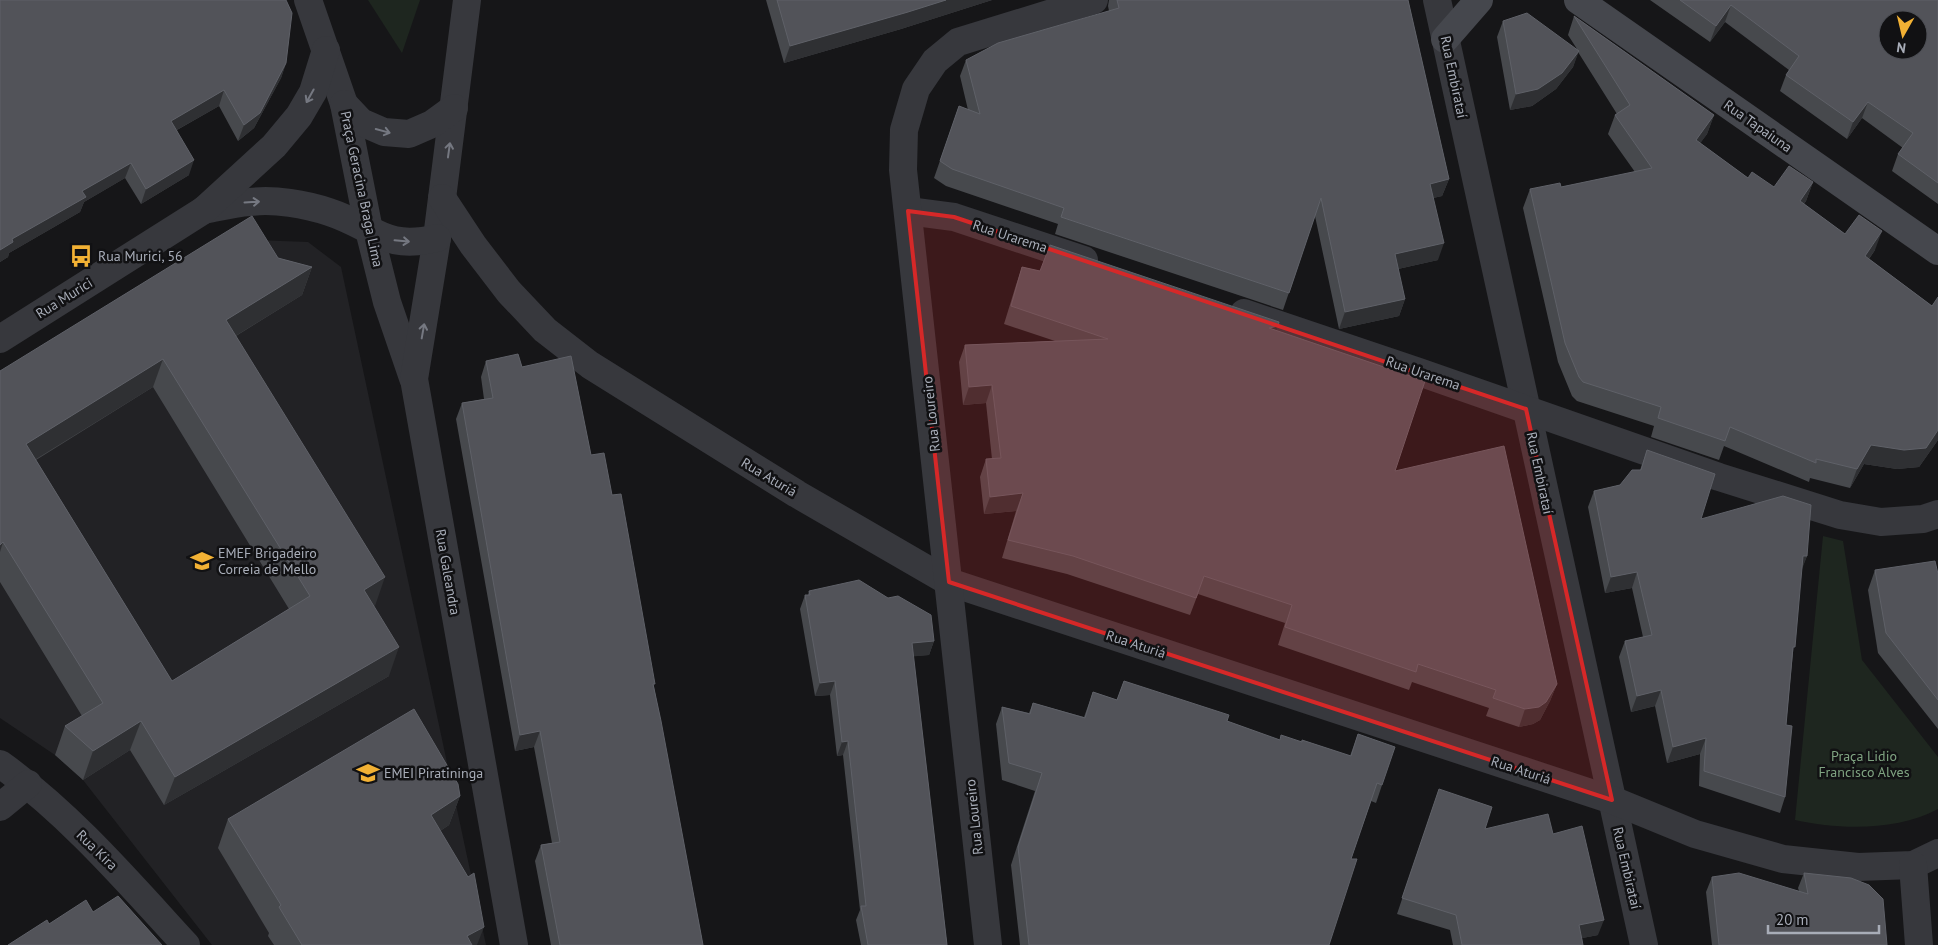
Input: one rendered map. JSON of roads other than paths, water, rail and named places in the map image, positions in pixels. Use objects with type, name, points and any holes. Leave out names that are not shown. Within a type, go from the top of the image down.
[{"type":"street","name":"Praça Geracina Braga Lima","points":[[308,0],[344,104],[369,230],[387,302],[414,379]]},
{"type":"street","points":[[442,198],[467,0]]},
{"type":"street","name":"Rua Loureiro","points":[[988,945],[903,170],[904,130],[916,89],[935,62],[958,42],[1094,0]]},
{"type":"street","name":"Rua Embirataí","points":[[1437,0],[1644,945]]},
{"type":"street","points":[[1445,39],[1479,0]]},
{"type":"street","name":"Rua Tapaiuna","points":[[1578,0],[1938,252]]},
{"type":"street","name":"Rua Murici","points":[[0,339],[204,210],[274,146],[298,116],[313,92],[326,50]]},
{"type":"street","points":[[344,104],[361,122],[384,132],[409,134],[432,124],[454,108]]},
{"type":"street","name":"Rua Galeandra","points":[[442,198],[414,379],[514,945]]},
{"type":"street","name":"Rua Aturiá","points":[[442,198],[473,245],[508,292],[544,330],[590,365],[797,494],[949,582],[1612,800],[1695,834],[1783,859],[1858,867],[1913,865],[1938,853]]},
{"type":"street","name":"Rua Murici","points":[[204,210],[250,201],[291,203],[330,212],[385,239],[402,242],[420,242],[437,238]]},
{"type":"street","name":"Rua Urarema","points":[[908,211],[954,217],[1103,266]]},
{"type":"street","name":"Rua Urarema","points":[[1224,307],[1526,409],[1719,477],[1840,515],[1881,522],[1924,519],[1938,514]]},
{"type":"street","name":"Rua Kira","points":[[0,764],[28,784],[114,867],[186,945]]},
{"type":"street","points":[[0,807],[28,784]]},
{"type":"street","points":[[1913,865],[1920,945]]},
{"type":"place","name":"Rua Murici, 56","points":[[81,256]]},
{"type":"place","name":"EMEF Brigadeiro Correia de Mello","points":[[202,561]]},
{"type":"place","name":"EMEI Piratininga","points":[[368,773]]},
{"type":"park label","name":"Praça Lidio Francisco Alves","points":[[1864,764]]}]
